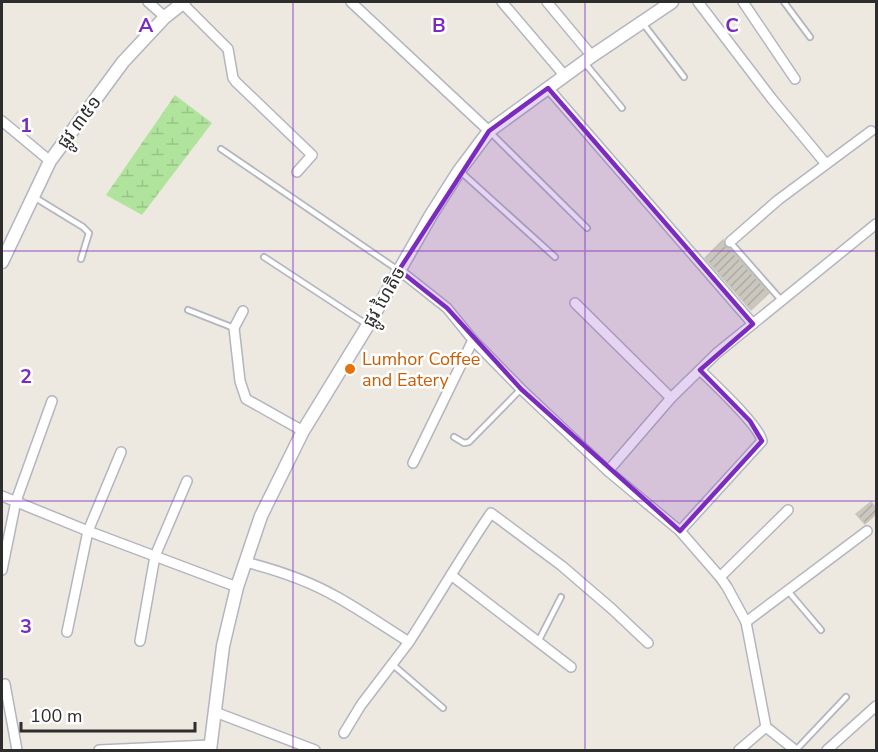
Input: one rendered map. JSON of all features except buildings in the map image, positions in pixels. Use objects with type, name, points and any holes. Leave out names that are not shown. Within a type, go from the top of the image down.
[{"type":"street","points":[[148,2],[165,17]]},
{"type":"street","points":[[183,2],[228,49],[233,78],[236,82],[312,155],[297,172]]},
{"type":"street","name":"ផ្លូវ ៣៥១","points":[[2,262],[5,246],[50,161],[123,62],[165,17],[183,2]]},
{"type":"street","points":[[351,2],[489,131]]},
{"type":"street","points":[[502,2],[565,76]]},
{"type":"street","points":[[547,2],[588,59]]},
{"type":"street","points":[[698,2],[772,99],[826,164]]},
{"type":"street","points":[[743,2],[795,79]]},
{"type":"street","name":"ផ្លូវ ហៃតិច","points":[[210,748],[223,646],[237,587],[261,516],[303,431],[459,171],[489,131],[664,4]]},
{"type":"street","points":[[548,88],[753,324]]},
{"type":"street","points":[[2,121],[50,161]]},
{"type":"street","points":[[730,242],[778,201],[871,131]]},
{"type":"street","points":[[608,471],[671,398],[717,354],[876,224]]},
{"type":"street","points":[[399,270],[447,308],[473,340],[521,389],[608,471],[680,531],[720,577],[746,622],[766,727],[796,750]]},
{"type":"street","points":[[575,303],[671,398]]},
{"type":"street","points":[[243,311],[234,328],[240,381],[246,399],[303,431]]},
{"type":"street","points":[[413,464],[473,340]]},
{"type":"street","points":[[680,531],[762,441],[761,434],[750,421],[700,370]]},
{"type":"street","points":[[2,570],[16,501],[52,401]]},
{"type":"street","points":[[67,632],[88,531],[121,452]]},
{"type":"street","points":[[140,641],[155,556],[187,481]]},
{"type":"street","points":[[2,496],[237,587]]},
{"type":"street","points":[[720,577],[788,510]]},
{"type":"street","points":[[344,733],[361,705],[409,642],[491,513],[561,566],[648,643]]},
{"type":"street","points":[[746,622],[867,531]]},
{"type":"street","points":[[245,562],[302,580],[337,596],[409,642]]},
{"type":"street","points":[[452,575],[571,667]]},
{"type":"street","points":[[4,684],[17,750]]},
{"type":"street","points":[[827,750],[876,706]]},
{"type":"street","points":[[215,712],[315,750]]},
{"type":"street","points":[[739,750],[766,727]]},
{"type":"street","points":[[99,750],[210,748]]},
{"type":"lane","points":[[784,2],[810,37]]},
{"type":"lane","points":[[642,22],[684,77]]},
{"type":"lane","points":[[588,59],[622,108]]},
{"type":"lane","points":[[489,131],[587,228]]},
{"type":"lane","points":[[221,150],[399,270]]},
{"type":"lane","points":[[459,171],[555,257]]},
{"type":"lane","points":[[33,196],[89,233],[81,259]]},
{"type":"lane","points":[[730,242],[782,301]]},
{"type":"lane","points":[[264,257],[368,325]]},
{"type":"lane","points":[[188,310],[234,328]]},
{"type":"lane","points":[[454,437],[464,443],[469,442],[521,389]]},
{"type":"lane","points":[[787,591],[821,630]]},
{"type":"lane","points":[[538,642],[561,597]]},
{"type":"lane","points":[[392,663],[443,708]]},
{"type":"lane","points":[[796,750],[846,697]]},
{"type":"highlighted area","points":[[548,88],[753,324],[700,370],[750,421],[762,441],[680,531],[521,389],[447,308],[399,270],[489,131]]},
{"type":"green space","points":[[175,95],[212,123],[142,215],[106,195]]},
{"type":"place","name":"Lumhor Coffee and Eatery","points":[[350,369]]}]
